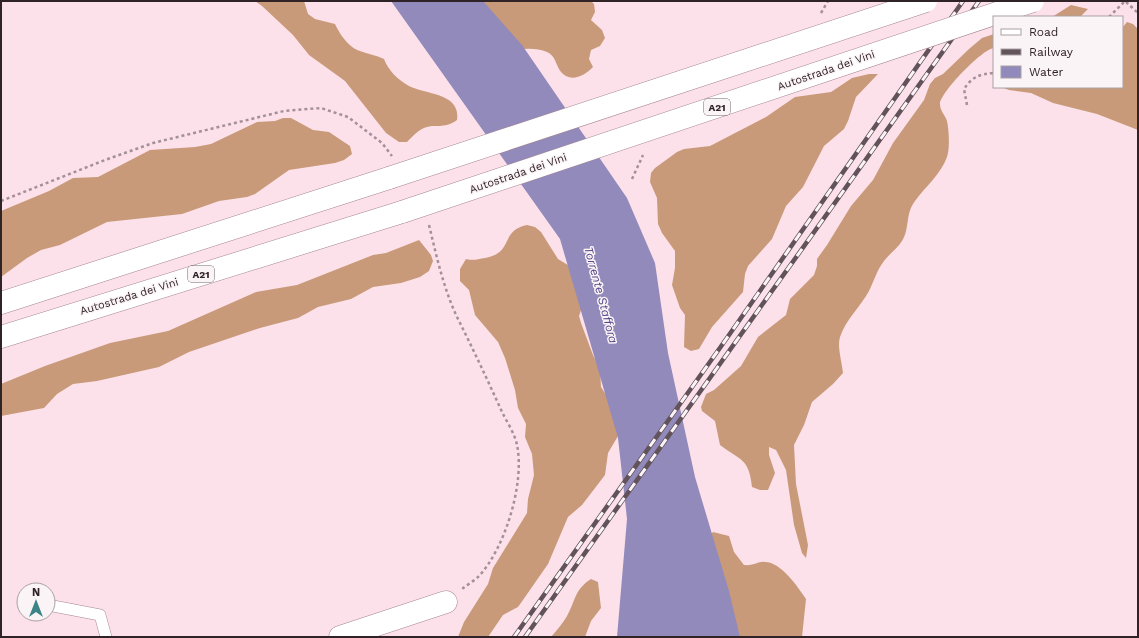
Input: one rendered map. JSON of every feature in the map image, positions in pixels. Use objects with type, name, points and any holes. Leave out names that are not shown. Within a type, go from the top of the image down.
[{"type":"main road","points":[[1,303],[392,170],[926,1]]},
{"type":"main road","name":"Autostrada dei Vini","points":[[1,337],[402,212],[1033,1]]},
{"type":"main road","points":[[340,637],[446,602]]},
{"type":"lane","points":[[56,607],[100,615],[106,637]]},
{"type":"path","points":[[1110,16],[1125,1],[1138,13]]},
{"type":"path","points":[[967,105],[964,90],[971,79],[981,74],[993,72]]},
{"type":"path","points":[[1,202],[105,160],[153,144],[284,111],[320,108],[348,117],[382,143],[392,170]]},
{"type":"path","points":[[428,222],[444,284],[458,320],[478,356],[517,445],[518,476],[514,504],[507,525],[492,556],[479,577],[446,602]]},
{"type":"shaded area","points":[[255,1],[304,1],[308,14],[315,19],[335,24],[339,32],[352,47],[384,59],[391,71],[405,84],[416,89],[441,96],[448,100],[454,105],[457,111],[457,120],[444,126],[424,128],[417,132],[407,142],[399,142],[386,133],[345,81],[309,55],[293,35]]},
{"type":"shaded area","points":[[460,1],[591,1],[594,4],[595,12],[591,20],[602,30],[605,38],[600,46],[591,50],[589,59],[593,67],[582,75],[573,78],[569,77],[561,72],[554,58],[550,54],[542,50],[518,49],[501,51]]},
{"type":"shaded area","points":[[1071,5],[1088,9],[1081,16],[1054,16]]},
{"type":"shaded area","points":[[1127,22],[1133,24],[1138,29],[1138,130],[1097,114],[1053,103],[1031,93],[1004,88],[1123,88],[1123,27]]},
{"type":"shaded area","points":[[993,34],[993,48],[980,56],[962,72],[942,98],[940,104],[947,121],[949,144],[947,157],[937,175],[912,206],[906,232],[902,241],[882,264],[869,291],[843,330],[839,345],[843,373],[833,384],[812,402],[804,425],[794,445],[796,484],[808,545],[806,558],[802,553],[794,525],[786,470],[776,450],[769,447],[769,455],[775,473],[768,490],[760,490],[752,487],[749,470],[746,465],[743,461],[720,445],[715,421],[702,411],[701,407],[706,394],[714,390],[741,366],[758,337],[786,315],[790,299],[814,275],[817,266],[817,259],[851,206],[873,180],[893,143],[924,100],[930,84],[982,38]]},
{"type":"shaded area","points":[[869,74],[878,74],[856,97],[844,129],[824,146],[803,187],[786,206],[772,239],[748,266],[745,274],[743,292],[712,327],[699,349],[691,351],[684,347],[685,315],[680,308],[672,285],[675,268],[675,251],[662,233],[658,224],[657,198],[650,182],[651,173],[655,168],[677,152],[684,149],[710,146],[766,117],[795,97],[831,92],[852,78]]},
{"type":"shaded area","points":[[283,118],[291,118],[313,130],[329,132],[350,146],[352,154],[344,160],[335,163],[289,170],[255,194],[247,197],[219,201],[182,214],[107,222],[60,245],[41,250],[27,258],[1,277],[1,211],[49,191],[73,178],[98,177],[150,150],[195,147],[211,144],[257,122],[275,121]]},
{"type":"shaded area","points":[[527,225],[535,227],[541,232],[558,259],[571,267],[585,298],[579,316],[581,323],[600,369],[601,387],[610,401],[621,431],[608,453],[605,475],[582,505],[568,517],[548,564],[518,607],[503,615],[488,637],[458,637],[464,622],[488,584],[493,568],[527,513],[528,499],[534,475],[532,454],[525,437],[526,424],[518,408],[515,390],[505,358],[498,342],[475,315],[469,290],[460,281],[460,269],[466,259],[476,260],[494,255],[504,247],[509,236],[513,232],[518,228]]},
{"type":"shaded area","points":[[419,240],[431,255],[433,261],[429,271],[420,277],[401,283],[373,287],[351,299],[318,307],[298,318],[260,328],[189,352],[159,367],[97,381],[73,384],[57,394],[44,408],[1,416],[1,384],[45,366],[110,343],[168,331],[256,292],[297,285],[373,255],[386,253]]},
{"type":"shaded area","points":[[713,532],[729,536],[734,552],[744,565],[763,562],[771,563],[777,566],[794,582],[806,599],[802,637],[710,637],[707,538]]},
{"type":"shaded area","points":[[591,579],[598,582],[601,608],[591,621],[585,637],[551,637],[567,616],[578,591]]},
{"type":"water","name":"Torrente Staffora","points":[[391,1],[483,1],[522,45],[627,198],[655,263],[668,353],[695,477],[729,591],[740,637],[617,637],[627,519],[618,438],[560,239]]},
{"type":"railway","points":[[514,637],[722,345],[963,1]]},
{"type":"railway","points":[[525,637],[979,1]]}]
